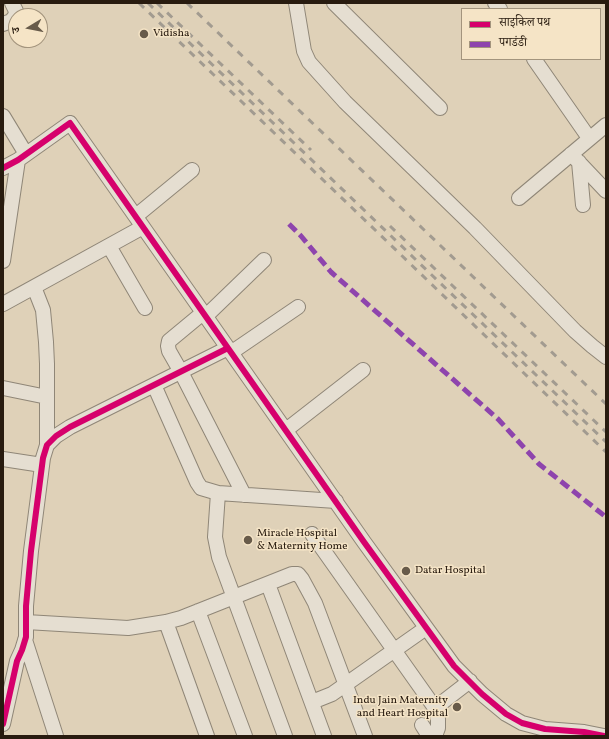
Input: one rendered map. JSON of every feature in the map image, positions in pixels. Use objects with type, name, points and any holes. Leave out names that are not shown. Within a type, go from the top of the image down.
[{"type":"street","points":[[3,24],[15,16],[16,11],[12,3]]},
{"type":"street","points":[[296,3],[304,51],[309,62],[345,102],[475,228],[575,331],[606,357]]},
{"type":"street","points":[[334,3],[440,108]]},
{"type":"street","points":[[535,60],[589,138]]},
{"type":"street","points":[[3,116],[22,157],[3,261]]},
{"type":"street","points":[[3,168],[22,157],[70,123],[336,502],[454,666],[506,714],[522,723],[546,729],[584,732],[604,736]]},
{"type":"street","points":[[518,198],[575,158],[589,138],[606,125]]},
{"type":"street","points":[[575,158],[606,191]]},
{"type":"street","points":[[575,158],[583,204]]},
{"type":"street","points":[[3,304],[109,246],[140,221],[192,170]]},
{"type":"street","points":[[109,246],[145,308]]},
{"type":"street","points":[[244,495],[182,372],[169,351],[168,346],[169,341],[205,314],[264,260]]},
{"type":"street","points":[[3,724],[17,661],[25,640],[26,606],[31,551],[42,465],[47,445],[47,364],[43,310],[34,287]]},
{"type":"street","points":[[47,445],[56,436],[70,427],[154,385],[230,350],[298,307]]},
{"type":"street","points":[[286,430],[363,370]]},
{"type":"street","points":[[154,385],[201,488],[218,493],[336,502]]},
{"type":"street","points":[[3,388],[47,397]]},
{"type":"street","points":[[3,459],[42,465]]},
{"type":"street","points":[[218,493],[215,536],[219,557],[284,736]]},
{"type":"street","points":[[312,534],[434,708],[438,719],[435,736]]},
{"type":"street","points":[[26,622],[128,628],[166,622],[292,574],[298,574],[315,603],[365,736]]},
{"type":"street","points":[[268,584],[324,736]]},
{"type":"street","points":[[198,611],[245,736]]},
{"type":"street","points":[[166,622],[207,736]]},
{"type":"street","points":[[312,702],[325,698],[346,685],[426,628]]},
{"type":"street","points":[[25,640],[56,736]]},
{"type":"street","points":[[434,708],[470,681]]},
{"type":"railway","points":[[139,3],[606,452]]},
{"type":"railway","points":[[148,3],[606,442]]},
{"type":"railway","points":[[157,3],[311,150]]},
{"type":"railway","points":[[187,3],[606,404]]},
{"type":"railway","points":[[390,226],[606,432]]},
{"type":"marked path","points":[[289,224],[331,272],[498,419],[539,464],[606,517]]},
{"type":"cycle path","points":[[3,168],[18,160],[70,123],[364,542],[454,666],[482,694],[506,714],[522,723],[545,729],[584,732],[604,736]]},
{"type":"cycle path","points":[[3,724],[17,661],[26,637],[26,606],[31,551],[43,458],[47,445],[56,436],[70,427],[228,348]]},
{"type":"place","name":"Vidisha","points":[[144,34]]},
{"type":"place","name":"Miracle Hospital & Maternity Home","points":[[248,540]]},
{"type":"place","name":"Datar Hospital","points":[[406,571]]},
{"type":"place","name":"Indu Jain Maternity and Heart Hospital","points":[[457,707]]}]
